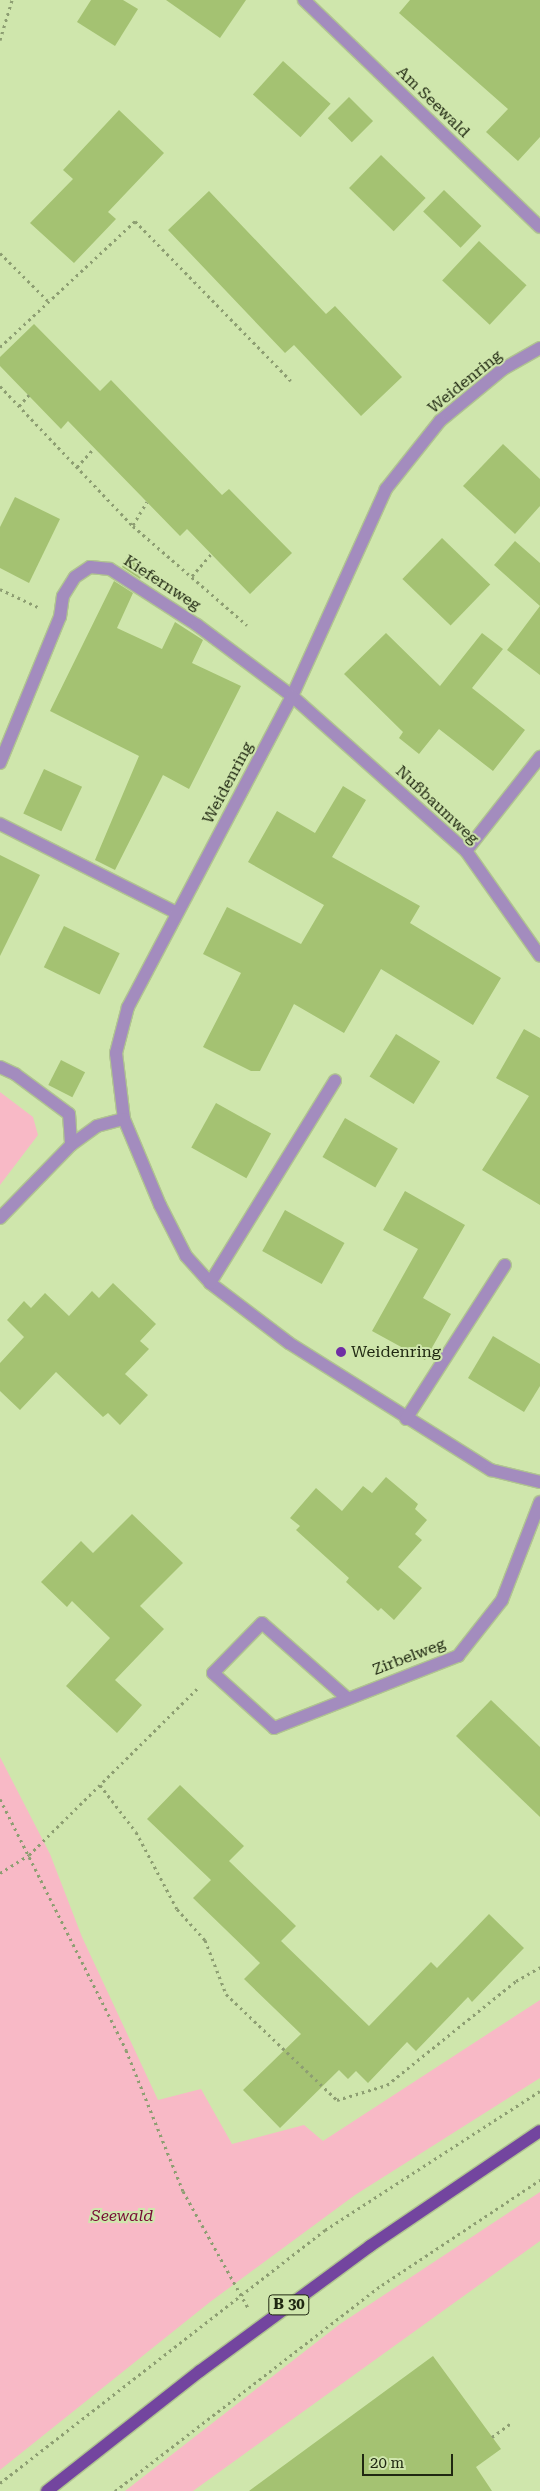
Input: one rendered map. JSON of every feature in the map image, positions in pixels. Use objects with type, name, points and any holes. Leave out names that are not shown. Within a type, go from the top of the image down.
[{"type":"main road","name":"B 30","points":[[46,2491],[200,2371],[370,2246],[540,2132]]},
{"type":"street","name":"Am Seewald","points":[[304,0],[540,228]]},
{"type":"street","name":"Weidenring","points":[[540,348],[503,369],[440,421],[386,489],[292,696],[128,1007],[116,1053],[124,1119],[160,1205],[186,1256],[210,1283],[289,1343],[406,1419],[491,1470],[540,1482]]},
{"type":"street","name":"Kiefernweg","points":[[0,763],[60,616],[63,596],[75,577],[90,567],[110,569],[197,625],[292,696]]},
{"type":"street","name":"Nußbaumweg","points":[[292,696],[466,851],[540,956]]},
{"type":"street","points":[[466,851],[540,757]]},
{"type":"street","points":[[0,824],[177,913]]},
{"type":"street","points":[[0,1067],[15,1074],[68,1114],[71,1145]]},
{"type":"street","points":[[210,1283],[336,1081]]},
{"type":"street","points":[[0,1218],[71,1145],[97,1126],[124,1119]]},
{"type":"street","points":[[406,1419],[505,1265]]},
{"type":"street","name":"Zirbelweg","points":[[213,1673],[274,1728],[346,1698],[458,1656],[502,1600],[540,1502]]},
{"type":"street","points":[[213,1673],[262,1623],[346,1698]]},
{"type":"path","points":[[0,40],[12,0]]},
{"type":"path","points":[[0,347],[135,221],[291,381]]},
{"type":"path","points":[[0,254],[49,302]]},
{"type":"path","points":[[0,386],[133,526],[247,625]]},
{"type":"path","points":[[19,406],[28,395]]},
{"type":"path","points":[[77,467],[94,448]]},
{"type":"path","points":[[133,526],[146,502]]},
{"type":"path","points":[[192,576],[211,554]]},
{"type":"path","points":[[0,589],[60,616]]},
{"type":"path","points":[[0,1873],[29,1855],[213,1673]]},
{"type":"path","points":[[100,1785],[136,1832],[177,1909],[205,1940],[226,1994],[337,2100],[387,2085],[516,1981],[540,1967]]},
{"type":"path","points":[[0,1799],[126,2050],[184,2192],[238,2295]]},
{"type":"path","points":[[0,2483],[238,2295],[325,2230],[540,2091]]},
{"type":"path","points":[[115,2491],[382,2285],[540,2180]]},
{"type":"path","points":[[492,2437],[511,2423]]},
{"type":"green space","points":[[0,1092],[33,1117],[38,1135],[0,1185]]},
{"type":"green space","name":"Seewald","points":[[0,1757],[50,1854],[82,1937],[158,2100],[201,2089],[232,2144],[304,2125],[323,2141],[540,2000],[540,2078],[355,2195],[210,2302],[0,2470]]},
{"type":"green space","points":[[540,2192],[540,2241],[193,2491],[125,2491],[340,2324]]},
{"type":"building","points":[[91,0],[123,0],[138,9],[115,46],[77,22]]},
{"type":"building","points":[[166,0],[246,0],[220,38]]},
{"type":"building","points":[[410,0],[540,0],[540,137],[518,161],[486,132],[508,109],[399,13]]},
{"type":"building","points":[[283,61],[331,104],[300,137],[253,94]]},
{"type":"building","points":[[349,97],[373,121],[352,142],[328,118]]},
{"type":"building","points":[[119,110],[164,153],[108,212],[116,219],[74,263],[30,223],[73,179],[63,170]]},
{"type":"building","points":[[381,155],[426,198],[394,231],[349,188]]},
{"type":"building","points":[[444,190],[481,226],[461,248],[423,212]]},
{"type":"building","points":[[209,191],[326,314],[335,306],[402,377],[361,416],[294,345],[285,353],[168,230]]},
{"type":"building","points":[[479,241],[527,285],[490,325],[442,280]]},
{"type":"building","points":[[34,324],[100,391],[111,380],[222,495],[229,489],[292,553],[250,594],[187,529],[180,536],[68,421],[61,429],[0,366],[0,357]]},
{"type":"building","points":[[503,444],[540,479],[540,506],[515,534],[463,486]]},
{"type":"building","points":[[15,497],[60,519],[29,583],[0,568],[0,527]]},
{"type":"building","points":[[442,538],[490,585],[451,626],[402,579]]},
{"type":"building","points":[[515,541],[540,563],[540,606],[494,565]]},
{"type":"building","points":[[126,558],[145,568],[140,579],[122,567]]},
{"type":"building","points":[[114,581],[133,593],[117,628],[162,649],[175,622],[203,640],[192,663],[241,686],[189,789],[163,775],[115,870],[95,860],[139,756],[50,711]]},
{"type":"building","points":[[540,606],[540,675],[507,650]]},
{"type":"building","points":[[386,633],[440,686],[482,633],[503,649],[472,688],[525,730],[493,771],[439,729],[419,754],[399,738],[403,732],[344,674]]},
{"type":"building","points":[[44,769],[82,787],[61,831],[23,813]]},
{"type":"building","points":[[343,786],[366,800],[332,857],[420,906],[410,923],[501,978],[473,1025],[381,969],[344,1033],[294,1004],[260,1071],[251,1071],[203,1047],[241,973],[203,954],[227,907],[301,944],[324,905],[248,862],[277,811],[315,833]]},
{"type":"building","points":[[0,855],[40,875],[0,956]]},
{"type":"building","points":[[64,926],[120,953],[100,995],[44,967]]},
{"type":"building","points":[[524,1029],[540,1038],[540,1205],[482,1170],[529,1096],[496,1078]]},
{"type":"building","points":[[396,1034],[440,1062],[414,1104],[370,1076]]},
{"type":"building","points":[[61,1060],[85,1072],[72,1097],[48,1085]]},
{"type":"building","points":[[216,1103],[271,1134],[246,1178],[191,1148]]},
{"type":"building","points":[[345,1118],[398,1148],[375,1187],[322,1157]]},
{"type":"building","points":[[405,1191],[465,1225],[423,1298],[451,1314],[425,1360],[372,1331],[418,1249],[383,1230]]},
{"type":"building","points":[[285,1210],[344,1243],[322,1284],[262,1251]]},
{"type":"building","points":[[113,1283],[156,1324],[140,1341],[149,1349],[125,1374],[148,1395],[120,1425],[108,1413],[103,1417],[56,1372],[20,1410],[0,1391],[0,1363],[24,1337],[7,1320],[24,1301],[31,1308],[45,1293],[69,1316],[92,1291],[99,1298]]},
{"type":"building","points":[[493,1336],[540,1364],[540,1386],[524,1412],[468,1378]]},
{"type":"building","points":[[386,1477],[418,1504],[415,1509],[427,1520],[415,1534],[422,1540],[398,1567],[422,1588],[394,1620],[381,1608],[378,1611],[346,1582],[349,1578],[296,1530],[300,1526],[290,1518],[316,1488],[342,1511],[363,1486],[372,1493]]},
{"type":"building","points":[[132,1514],[183,1563],[140,1606],[164,1629],[115,1680],[142,1705],[117,1733],[66,1686],[110,1638],[72,1601],[67,1607],[41,1582],[81,1541],[93,1553]]},
{"type":"building","points":[[491,1700],[540,1747],[540,1817],[456,1736]]},
{"type":"building","points":[[180,1785],[244,1846],[229,1861],[296,1926],[281,1941],[369,2026],[431,1962],[437,1968],[489,1914],[524,1948],[472,2002],[468,1997],[416,2051],[407,2042],[368,2083],[356,2071],[348,2079],[339,2070],[280,2128],[243,2090],[301,2034],[244,1979],[260,1963],[193,1898],[211,1880],[147,1819]]},
{"type":"building","points":[[433,2356],[501,2449],[476,2467],[492,2491],[249,2491]]},
{"type":"place","name":"Weidenring","points":[[341,1352]]}]
